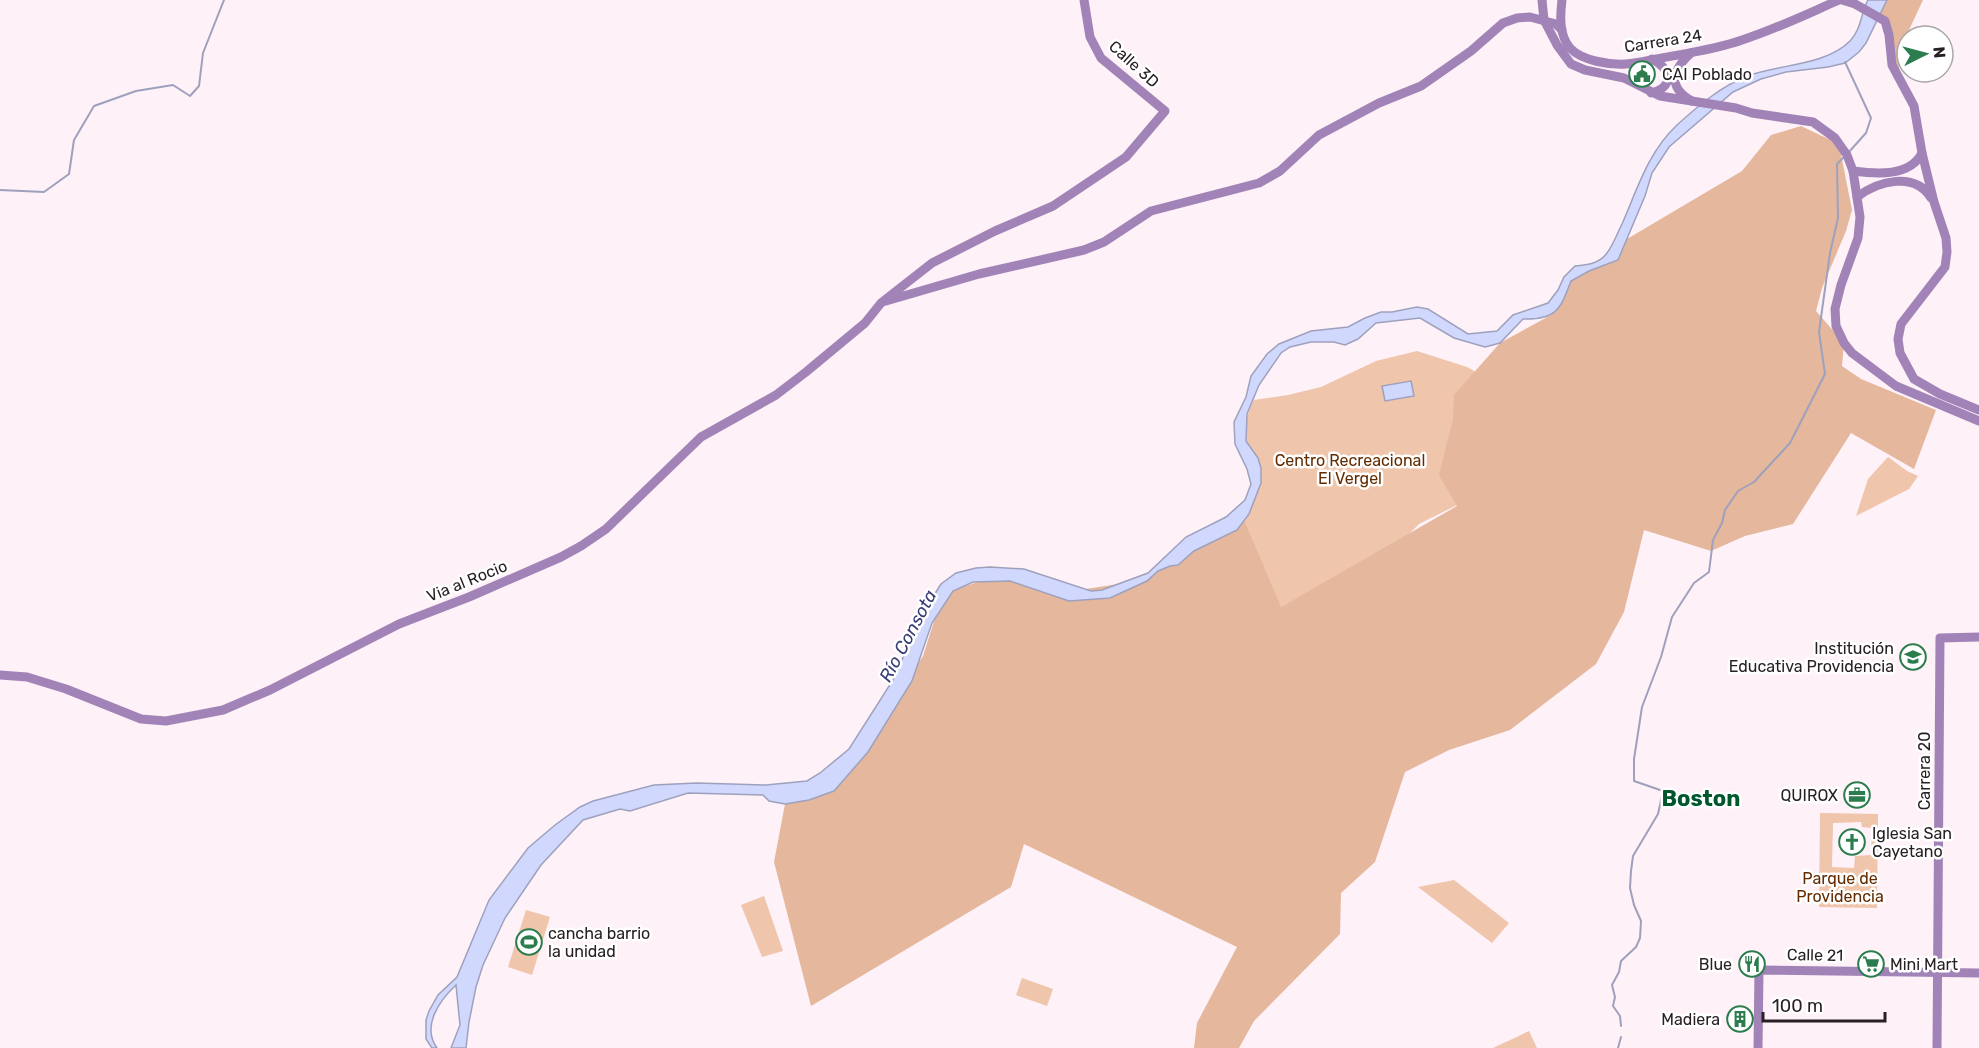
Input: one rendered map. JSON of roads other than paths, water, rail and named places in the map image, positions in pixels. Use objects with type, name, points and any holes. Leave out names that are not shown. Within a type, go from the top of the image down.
[{"type":"main road","name":"Calle 3D","points":[[1084,0],[1090,37],[1101,58],[1165,111]]},
{"type":"main road","name":"Carrera 24","points":[[1542,0],[1544,20],[1557,45],[1571,63],[1585,70],[1624,78],[1651,93],[1678,100],[1813,122],[1835,138],[1847,155],[1853,171],[1860,217],[1858,238],[1835,309],[1836,327],[1844,343],[1852,353],[1896,386],[1979,421]]},
{"type":"main road","points":[[1562,0],[1560,12],[1562,30]]},
{"type":"main road","name":"Carrera 24","points":[[1562,30],[1570,48],[1581,56],[1626,64],[1690,53],[1740,41],[1840,0]]},
{"type":"main road","points":[[1840,0],[1855,4],[1885,21],[1892,65],[1914,106],[1922,153],[1946,238],[1945,267],[1901,324],[1898,339],[1900,353],[1914,379],[1940,394],[1979,410]]},
{"type":"main road","points":[[881,303],[979,274],[1084,250],[1104,242],[1150,211],[1259,183],[1280,171],[1320,135],[1379,103],[1421,86],[1471,51],[1503,23],[1517,18],[1530,17],[1556,24],[1562,30]]},
{"type":"main road","points":[[1690,53],[1679,63],[1675,74],[1676,85],[1682,95],[1692,101]]},
{"type":"main road","points":[[1651,93],[1664,87],[1668,74],[1665,68],[1652,59]]},
{"type":"main road","name":"Via al Rocio","points":[[0,675],[27,677],[66,689],[141,718],[166,722],[223,710],[270,690],[399,624],[497,585],[581,546],[623,513],[701,437],[776,396],[865,323],[881,303],[932,263],[1053,206],[1126,157],[1165,111]]},
{"type":"main road","points":[[1853,171],[1875,173],[1902,170],[1918,161],[1922,153]]},
{"type":"main road","points":[[1857,197],[1878,185],[1893,181],[1910,181],[1926,189],[1934,202]]},
{"type":"main road","name":"Carrera 20","points":[[1937,1048],[1940,638],[1979,637]]},
{"type":"main road","name":"Calle 21","points":[[1758,1048],[1759,970],[1979,973]]},
{"type":"water","points":[[1868,0],[1887,0],[1866,43],[1845,63],[1786,72],[1761,79],[1733,92],[1669,147],[1652,173],[1645,196],[1618,260],[1571,281],[1560,306],[1550,315],[1543,318],[1523,319],[1500,343],[1485,347],[1454,338],[1420,318],[1376,323],[1358,339],[1345,345],[1334,342],[1311,342],[1290,347],[1281,353],[1259,385],[1247,414],[1246,441],[1258,458],[1261,483],[1249,514],[1237,530],[1194,551],[1178,565],[1158,571],[1147,581],[1110,598],[1069,601],[1010,581],[973,582],[953,591],[932,623],[912,681],[868,752],[834,791],[809,800],[785,804],[769,801],[763,795],[688,793],[630,811],[620,809],[583,820],[541,865],[505,918],[483,965],[476,987],[466,1048],[451,1048],[460,1025],[456,985],[434,1014],[431,1031],[437,1048],[432,1048],[426,1039],[426,1020],[429,1011],[438,995],[457,977],[489,900],[528,848],[555,825],[580,807],[593,801],[654,785],[697,783],[766,785],[807,781],[820,773],[849,749],[893,680],[931,600],[941,584],[956,573],[990,567],[1024,569],[1091,591],[1102,590],[1148,573],[1186,537],[1226,517],[1245,500],[1251,484],[1247,469],[1235,444],[1234,422],[1246,397],[1251,376],[1267,354],[1279,344],[1311,331],[1348,327],[1381,312],[1417,307],[1428,309],[1468,334],[1497,331],[1513,315],[1548,303],[1564,277],[1575,266],[1597,262],[1607,253],[1651,159],[1677,125],[1710,98],[1737,80],[1760,72],[1815,60],[1840,49],[1854,37]]},
{"type":"water","points":[[1411,381],[1414,396],[1385,401],[1382,386]]},
{"type":"waterway","points":[[0,190],[44,192],[69,174],[74,140],[94,106],[136,91],[173,85],[190,96],[199,86],[203,53],[224,0]]},
{"type":"waterway","points":[[1845,62],[1871,118],[1866,133],[1848,153]]},
{"type":"waterway","points":[[1621,1026],[1620,1016],[1613,1006],[1615,997],[1612,985],[1619,972],[1621,961],[1636,947],[1640,938],[1641,921],[1630,888],[1633,856],[1658,814],[1663,791],[1634,781],[1634,759],[1642,707],[1661,657],[1672,617],[1694,583],[1709,572],[1713,540],[1722,523],[1725,510],[1738,491],[1754,482],[1790,443],[1825,374],[1819,332],[1830,253],[1838,218],[1837,164],[1844,157]]},
{"type":"waterway","points":[[1618,1048],[1621,1037]]},
{"type":"place","name":"CAI Poblado","points":[[1642,74]]},
{"type":"place","name":"Institución Educativa Providencia","points":[[1913,657]]},
{"type":"place","name":"QUIROX","points":[[1857,795]]},
{"type":"place","name":"Iglesia San Cayetano","points":[[1852,842]]},
{"type":"place","name":"cancha barrio la unidad","points":[[529,942]]},
{"type":"place","name":"Blue","points":[[1752,964]]},
{"type":"place","name":"Mini Mart","points":[[1871,964]]},
{"type":"place","name":"Madiera","points":[[1740,1019]]},
{"type":"district","name":"Boston","points":[[1701,798]]},
{"type":"park label","name":"Centro Recreacional El Vergel","points":[[1350,469]]},
{"type":"park label","name":"Parque de Providencia","points":[[1840,887]]},
{"type":"water label","name":"Río Consota","points":[[908,636]]}]
